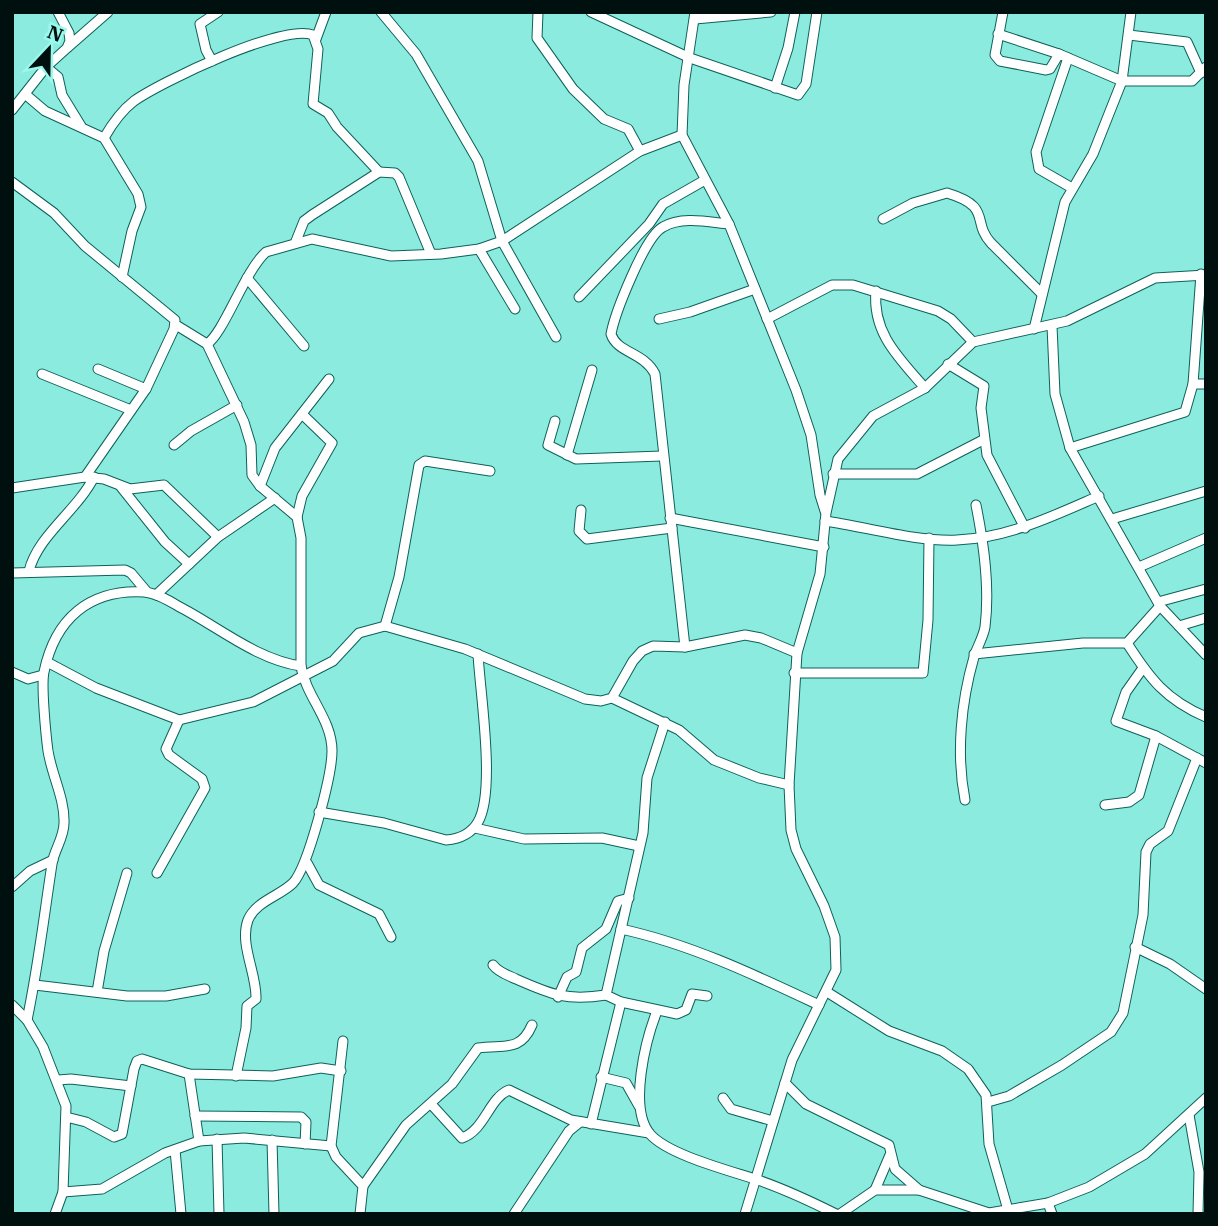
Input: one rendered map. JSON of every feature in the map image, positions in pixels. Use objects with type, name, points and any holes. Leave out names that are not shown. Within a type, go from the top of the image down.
[{"type":"street","points":[[58,12],[71,41],[67,48]]},
{"type":"street","points":[[12,110],[46,67],[108,12]]},
{"type":"street","points":[[212,61],[206,50],[201,23],[218,12]]},
{"type":"street","points":[[326,12],[316,39],[318,49],[313,104],[328,113],[337,127],[379,172]]},
{"type":"street","points":[[382,12],[416,54],[478,161],[502,241],[556,337]]},
{"type":"street","points":[[538,12],[537,38],[573,89],[604,119],[628,130],[640,151]]},
{"type":"street","points":[[591,12],[690,58],[798,95],[802,93],[811,57],[817,12]]},
{"type":"street","points":[[771,12],[695,16],[684,85],[682,135],[729,224],[811,435],[825,517]]},
{"type":"street","points":[[775,88],[788,48],[795,12]]},
{"type":"street","points":[[1003,12],[995,55],[1000,61],[1046,70],[1063,56]]},
{"type":"street","points":[[1034,329],[1060,219],[1072,188],[1093,154],[1122,81],[1131,12]]},
{"type":"street","points":[[104,138],[122,112],[135,100],[212,61],[265,40],[303,33],[316,39]]},
{"type":"street","points":[[998,34],[1063,56],[1122,81],[1192,82],[1204,70],[1187,42],[1129,34]]},
{"type":"street","points":[[1063,56],[1036,152],[1036,163],[1045,174],[1072,188]]},
{"type":"street","points":[[46,67],[58,77],[62,95],[81,127]]},
{"type":"street","points":[[25,94],[45,111],[104,138],[142,200],[122,277]]},
{"type":"street","points":[[206,344],[213,340],[247,278],[266,251],[296,241],[324,240],[367,253],[391,256],[480,249],[502,241],[640,151],[682,135]]},
{"type":"street","points":[[296,241],[304,221],[312,215],[379,172],[396,173],[431,254]]},
{"type":"street","points":[[579,297],[649,224],[663,204],[705,180]]},
{"type":"street","points":[[12,182],[54,213],[85,246],[122,277],[168,311],[176,325],[206,344],[237,405],[251,445],[252,475],[260,486],[298,517]]},
{"type":"street","points":[[883,219],[913,203],[947,193],[953,195],[977,209],[989,241],[1042,294]]},
{"type":"street","points":[[685,647],[655,374],[650,363],[612,340],[614,317],[621,296],[659,230],[681,221],[729,224]]},
{"type":"street","points":[[480,249],[515,309]]},
{"type":"street","points":[[745,1214],[792,1060],[836,970],[837,944],[824,906],[796,849],[791,831],[789,785],[797,653],[817,585],[833,474],[844,451],[865,423],[883,409],[925,388],[973,342],[1052,326],[1155,278],[1203,274],[1193,384],[1185,412],[1070,448]]},
{"type":"street","points":[[247,278],[304,346]]},
{"type":"street","points":[[767,319],[832,285],[853,285],[945,314],[973,342]]},
{"type":"street","points":[[659,319],[690,312],[755,289]]},
{"type":"street","points":[[876,291],[874,308],[882,334],[925,388]]},
{"type":"street","points":[[29,571],[38,549],[83,499],[90,477],[146,389],[176,325]]},
{"type":"street","points":[[1052,326],[1055,394],[1070,448],[1159,604],[1206,655]]},
{"type":"street","points":[[948,364],[984,386],[981,408],[987,455],[1025,528]]},
{"type":"street","points":[[97,369],[146,389]]},
{"type":"street","points":[[567,455],[592,370]]},
{"type":"street","points":[[42,374],[131,410]]},
{"type":"street","points":[[260,486],[270,455],[329,379]]},
{"type":"street","points":[[1193,384],[1206,384]]},
{"type":"street","points":[[174,445],[191,431],[237,405]]},
{"type":"street","points":[[302,414],[332,443],[302,496],[298,517],[301,666],[303,678],[331,735],[331,769],[307,850],[307,863],[319,885],[379,914],[391,937]]},
{"type":"street","points":[[555,421],[548,445],[579,459],[662,456]]},
{"type":"street","points":[[833,474],[917,474],[984,440]]},
{"type":"street","points":[[385,626],[399,577],[419,465],[425,461],[490,471]]},
{"type":"street","points":[[12,488],[90,477],[140,490],[164,485],[218,537]]},
{"type":"street","points":[[121,486],[165,542],[189,564]]},
{"type":"street","points":[[1112,519],[1206,491]]},
{"type":"street","points":[[825,517],[929,538],[982,537],[1025,528],[1099,496]]},
{"type":"street","points":[[27,1020],[35,985],[53,860],[64,825],[63,807],[48,751],[43,676],[62,630],[87,601],[111,592],[152,594],[218,537],[275,498]]},
{"type":"street","points":[[965,800],[961,779],[961,734],[974,654],[985,624],[987,590],[976,505]]},
{"type":"street","points":[[582,510],[579,531],[587,539],[671,523],[824,547]]},
{"type":"street","points":[[794,673],[923,673],[928,620],[929,538]]},
{"type":"street","points":[[1139,567],[1206,538]]},
{"type":"street","points":[[12,573],[124,570],[131,573],[152,594],[216,625],[269,657],[301,666]]},
{"type":"street","points":[[1127,643],[1159,604],[1206,589]]},
{"type":"street","points":[[1180,626],[1206,618]]},
{"type":"street","points":[[47,662],[96,688],[179,720],[253,702],[333,661],[359,633],[385,626],[478,654],[585,699],[601,701],[612,698],[665,722],[714,760],[759,778],[789,785]]},
{"type":"street","points":[[612,698],[642,651],[653,646],[685,647],[745,635],[761,638],[797,653]]},
{"type":"street","points":[[974,654],[1083,643],[1127,643]]},
{"type":"street","points":[[1127,643],[1143,668],[1171,700],[1206,718]]},
{"type":"street","points":[[319,812],[384,823],[446,840],[456,839],[475,828],[485,804],[486,777],[478,654]]},
{"type":"street","points":[[988,1102],[1031,1084],[1111,1032],[1124,1013],[1143,915],[1146,852],[1150,844],[1168,831],[1201,761],[1156,736],[1116,721],[1126,692],[1143,668]]},
{"type":"street","points":[[12,672],[27,678],[43,676]]},
{"type":"street","points":[[157,873],[205,788],[202,779],[169,755],[166,749],[179,720]]},
{"type":"street","points":[[606,995],[643,833],[647,778],[665,722]]},
{"type":"street","points":[[1105,805],[1129,802],[1139,795],[1156,736]]},
{"type":"street","points":[[475,828],[524,839],[602,838],[639,846]]},
{"type":"street","points":[[12,887],[30,871],[53,860]]},
{"type":"street","points":[[236,1076],[246,1028],[247,1006],[257,999],[246,938],[247,922],[261,904],[293,883],[307,863]]},
{"type":"street","points":[[97,992],[104,951],[127,873]]},
{"type":"street","points":[[558,997],[567,977],[576,972],[582,948],[606,929],[618,901],[629,898]]},
{"type":"street","points":[[621,929],[688,949],[751,973],[819,1005]]},
{"type":"street","points":[[1135,947],[1170,964],[1206,989]]},
{"type":"street","points":[[492,965],[501,972],[558,997],[579,999],[606,995],[621,1002],[657,1011],[683,1014],[692,994],[707,996]]},
{"type":"street","points":[[35,985],[127,996],[166,996],[205,989]]},
{"type":"street","points":[[827,992],[889,1031],[958,1059],[986,1095],[989,1144],[1008,1210]]},
{"type":"street","points":[[591,1124],[621,1002]]},
{"type":"street","points":[[12,1005],[27,1020],[58,1080],[66,1117],[63,1192],[55,1214]]},
{"type":"street","points":[[641,1110],[644,1050],[657,1011]]},
{"type":"street","points":[[360,1214],[363,1186],[406,1125],[452,1084],[478,1048],[517,1045],[526,1040],[532,1025]]},
{"type":"street","points":[[343,1041],[331,1146],[336,1157],[363,1186]]},
{"type":"street","points":[[66,1117],[118,1137],[124,1130],[137,1062],[142,1059],[189,1074],[273,1076],[321,1068],[341,1071]]},
{"type":"street","points":[[189,1074],[199,1141]]},
{"type":"street","points":[[601,1077],[626,1083],[641,1110],[649,1133]]},
{"type":"street","points":[[58,1080],[131,1086]]},
{"type":"street","points":[[785,1083],[806,1104],[889,1145],[895,1168],[919,1190]]},
{"type":"street","points":[[431,1104],[463,1138],[480,1125],[506,1090],[580,1122],[649,1133],[705,1163],[757,1180],[838,1214],[875,1190],[919,1190],[981,1213],[1048,1203],[1112,1175],[1145,1154],[1206,1098]]},
{"type":"street","points":[[723,1098],[731,1109],[773,1121]]},
{"type":"street","points":[[1189,1115],[1199,1172],[1198,1214]]},
{"type":"street","points":[[195,1116],[301,1117],[306,1122],[305,1144]]},
{"type":"street","points":[[514,1214],[569,1131],[580,1122]]},
{"type":"street","points":[[217,1139],[219,1214]]},
{"type":"street","points":[[63,1192],[102,1189],[175,1150],[199,1141],[272,1140],[331,1146]]},
{"type":"street","points":[[272,1140],[274,1214]]},
{"type":"street","points":[[175,1150],[181,1214]]},
{"type":"street","points":[[875,1190],[891,1154]]},
{"type":"street","points":[[1048,1203],[1052,1214]]}]
